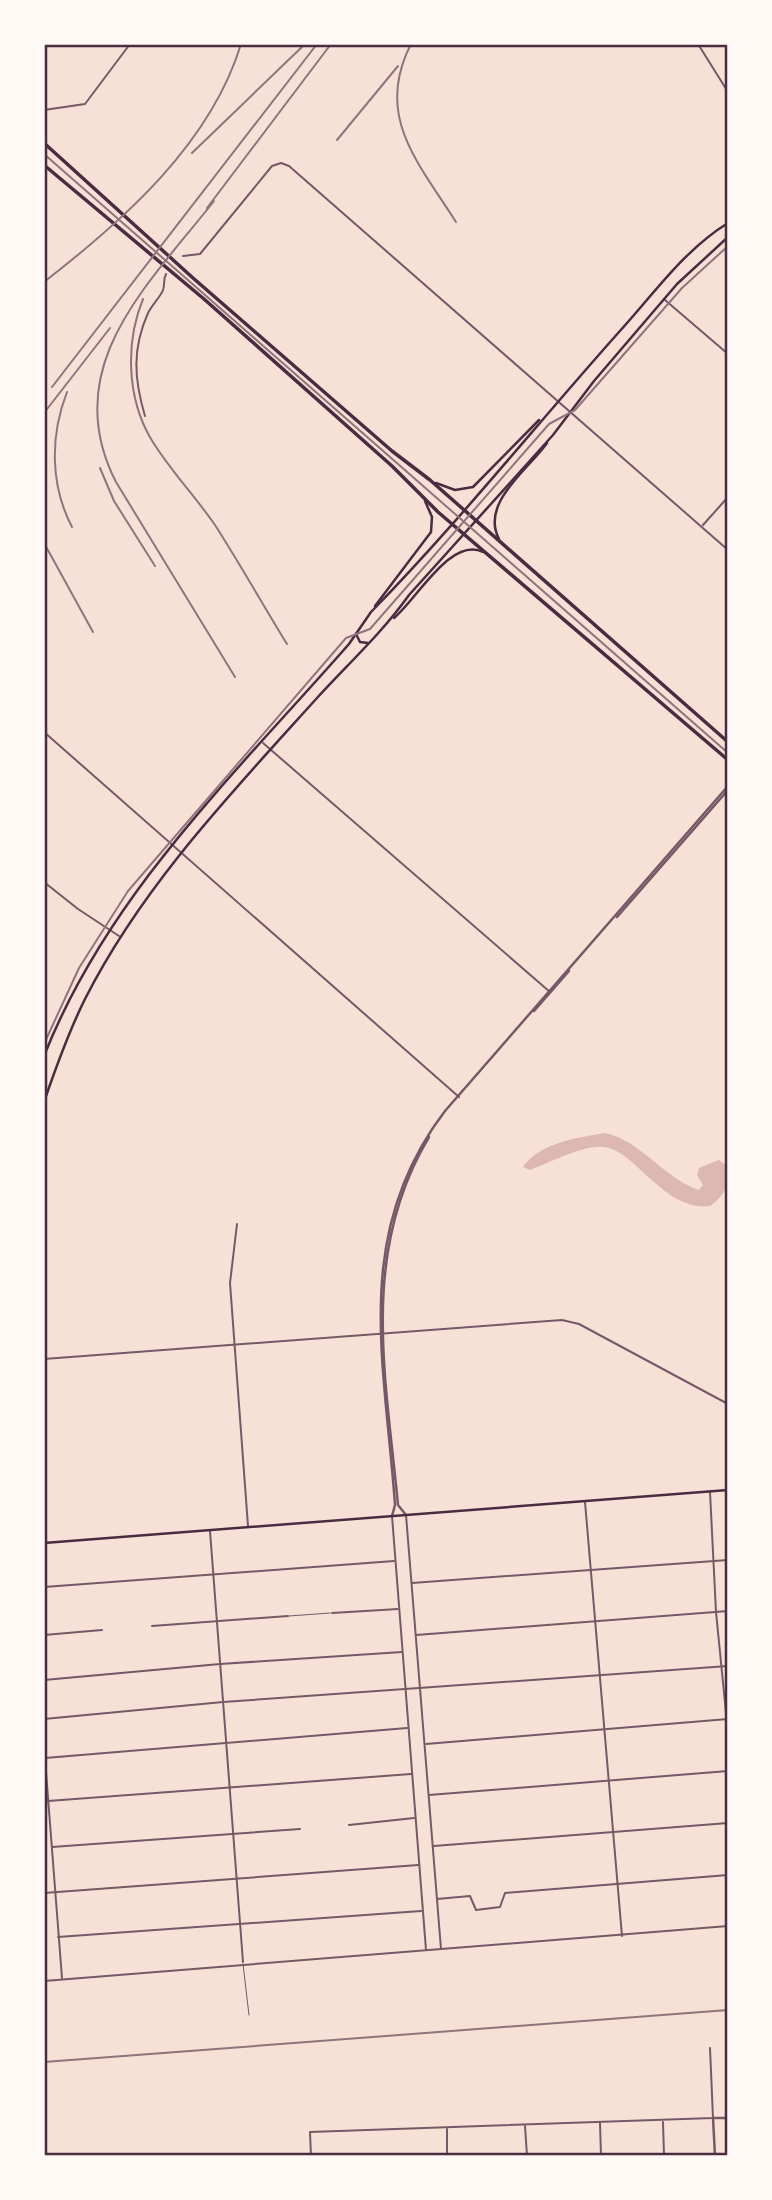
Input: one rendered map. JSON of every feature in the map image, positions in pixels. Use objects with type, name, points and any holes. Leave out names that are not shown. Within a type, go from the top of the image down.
[{"type":"main road","points":[[44,143],[193,278],[392,451],[430,480],[728,742]]},
{"type":"main road","points":[[44,165],[188,285],[492,559],[728,760]]},
{"type":"main road","points":[[371,612],[397,586],[682,261],[701,242],[728,223]]},
{"type":"main road","points":[[502,545],[493,523],[497,506],[570,412],[665,299],[711,250],[728,237]]},
{"type":"main road","points":[[430,480],[449,489],[473,487],[544,416]]},
{"type":"main road","points":[[391,620],[409,595],[520,468],[553,435]]},
{"type":"main road","points":[[44,1056],[72,994],[107,930],[171,845],[356,634],[431,532],[432,517],[422,495]]},
{"type":"main road","points":[[44,1102],[58,1058],[85,999],[121,937],[181,854],[272,750],[452,555],[472,549],[492,559]]},
{"type":"main road","points":[[356,634],[361,643],[371,642]]},
{"type":"main road","points":[[44,1543],[728,1490]]},
{"type":"street","points":[[44,110],[85,104],[130,44]]},
{"type":"street","points":[[698,44],[728,92]]},
{"type":"street","points":[[183,257],[200,254],[268,170],[281,163],[298,174],[728,550]]},
{"type":"street","points":[[145,416],[137,385],[135,355],[153,303],[163,292],[166,274]]},
{"type":"street","points":[[665,299],[728,354]]},
{"type":"street","points":[[702,527],[728,497]]},
{"type":"street","points":[[44,732],[459,1097]]},
{"type":"street","points":[[263,743],[550,992]]},
{"type":"street","points":[[426,1951],[395,1561],[392,1516],[395,1505],[383,1334],[381,1271],[397,1198],[419,1148],[459,1097],[728,788]]},
{"type":"street","points":[[44,882],[107,930],[121,937]]},
{"type":"street","points":[[237,1224],[230,1283],[248,1527]]},
{"type":"street","points":[[44,1359],[572,1321],[728,1404]]},
{"type":"street","points":[[383,1334],[398,1505],[406,1515],[442,1950]]},
{"type":"street","points":[[710,1491],[716,1612],[728,1733]]},
{"type":"street","points":[[584,1501],[622,1936]]},
{"type":"street","points":[[210,1530],[243,1964]]},
{"type":"street","points":[[411,1583],[728,1560]]},
{"type":"street","points":[[44,1587],[395,1561]]},
{"type":"street","points":[[332,1613],[399,1609]]},
{"type":"street","points":[[416,1635],[728,1611]]},
{"type":"street","points":[[152,1626],[288,1616]]},
{"type":"street","points":[[44,1635],[102,1630]]},
{"type":"street","points":[[44,1680],[220,1664],[402,1653]]},
{"type":"street","points":[[44,1719],[223,1702],[728,1666]]},
{"type":"street","points":[[425,1744],[604,1727],[728,1719]]},
{"type":"street","points":[[45,1758],[408,1727]]},
{"type":"street","points":[[44,1746],[62,1979]]},
{"type":"street","points":[[429,1795],[728,1771]]},
{"type":"street","points":[[48,1803],[412,1774]]},
{"type":"street","points":[[349,1825],[415,1818]]},
{"type":"street","points":[[433,1846],[728,1823]]},
{"type":"street","points":[[51,1847],[300,1829]]},
{"type":"street","points":[[44,1893],[419,1865]]},
{"type":"street","points":[[437,1899],[470,1896],[476,1910],[500,1907],[505,1894],[728,1875]]},
{"type":"street","points":[[58,1937],[422,1911]]},
{"type":"street","points":[[44,1980],[728,1926]]},
{"type":"street","points":[[710,2048],[715,2156]]},
{"type":"street","points":[[311,2156],[310,2132],[728,2118]]},
{"type":"street","points":[[663,2120],[664,2156]]},
{"type":"street","points":[[600,2123],[601,2156]]},
{"type":"street","points":[[526,2125],[527,2156]]},
{"type":"street","points":[[447,2128],[447,2156]]},
{"type":"lane","points":[[288,1616],[332,1613]]},
{"type":"lane","points":[[44,1805],[48,1803]]},
{"type":"lane","points":[[243,1964],[249,2015]]},
{"type":"shaded area","points":[[605,1133],[642,1151],[674,1177],[699,1190],[703,1185],[697,1175],[699,1168],[719,1160],[728,1167],[725,1189],[720,1198],[710,1206],[678,1200],[627,1158],[615,1150],[603,1147],[576,1152],[530,1170],[523,1167],[539,1152],[549,1147],[571,1139]]},
{"type":"tram line","points":[[44,154],[728,753]]},
{"type":"tram line","points":[[44,1044],[79,968],[128,891],[346,638],[370,629],[549,424],[575,410],[682,288],[728,246]]},
{"type":"railway","points":[[44,282],[134,206],[187,146],[209,114],[227,80],[241,44]]},
{"type":"railway","points":[[192,153],[305,44]]},
{"type":"railway","points":[[52,387],[317,44]]},
{"type":"railway","points":[[207,208],[331,44]]},
{"type":"railway","points":[[411,44],[401,70],[397,94],[399,116],[405,138],[415,158],[456,222]]},
{"type":"railway","points":[[337,140],[398,66]]},
{"type":"railway","points":[[214,201],[139,296],[119,330],[104,364],[97,401],[101,440],[116,482],[235,677]]},
{"type":"railway","points":[[143,299],[131,352],[133,388],[143,423],[166,461],[215,525],[287,644]]},
{"type":"railway","points":[[44,413],[110,328]]},
{"type":"railway","points":[[67,392],[61,409],[55,460],[60,494],[72,527]]},
{"type":"railway","points":[[100,468],[114,501],[155,566]]},
{"type":"railway","points":[[44,543],[93,632]]},
{"type":"railway","points":[[44,2062],[728,2010]]}]
